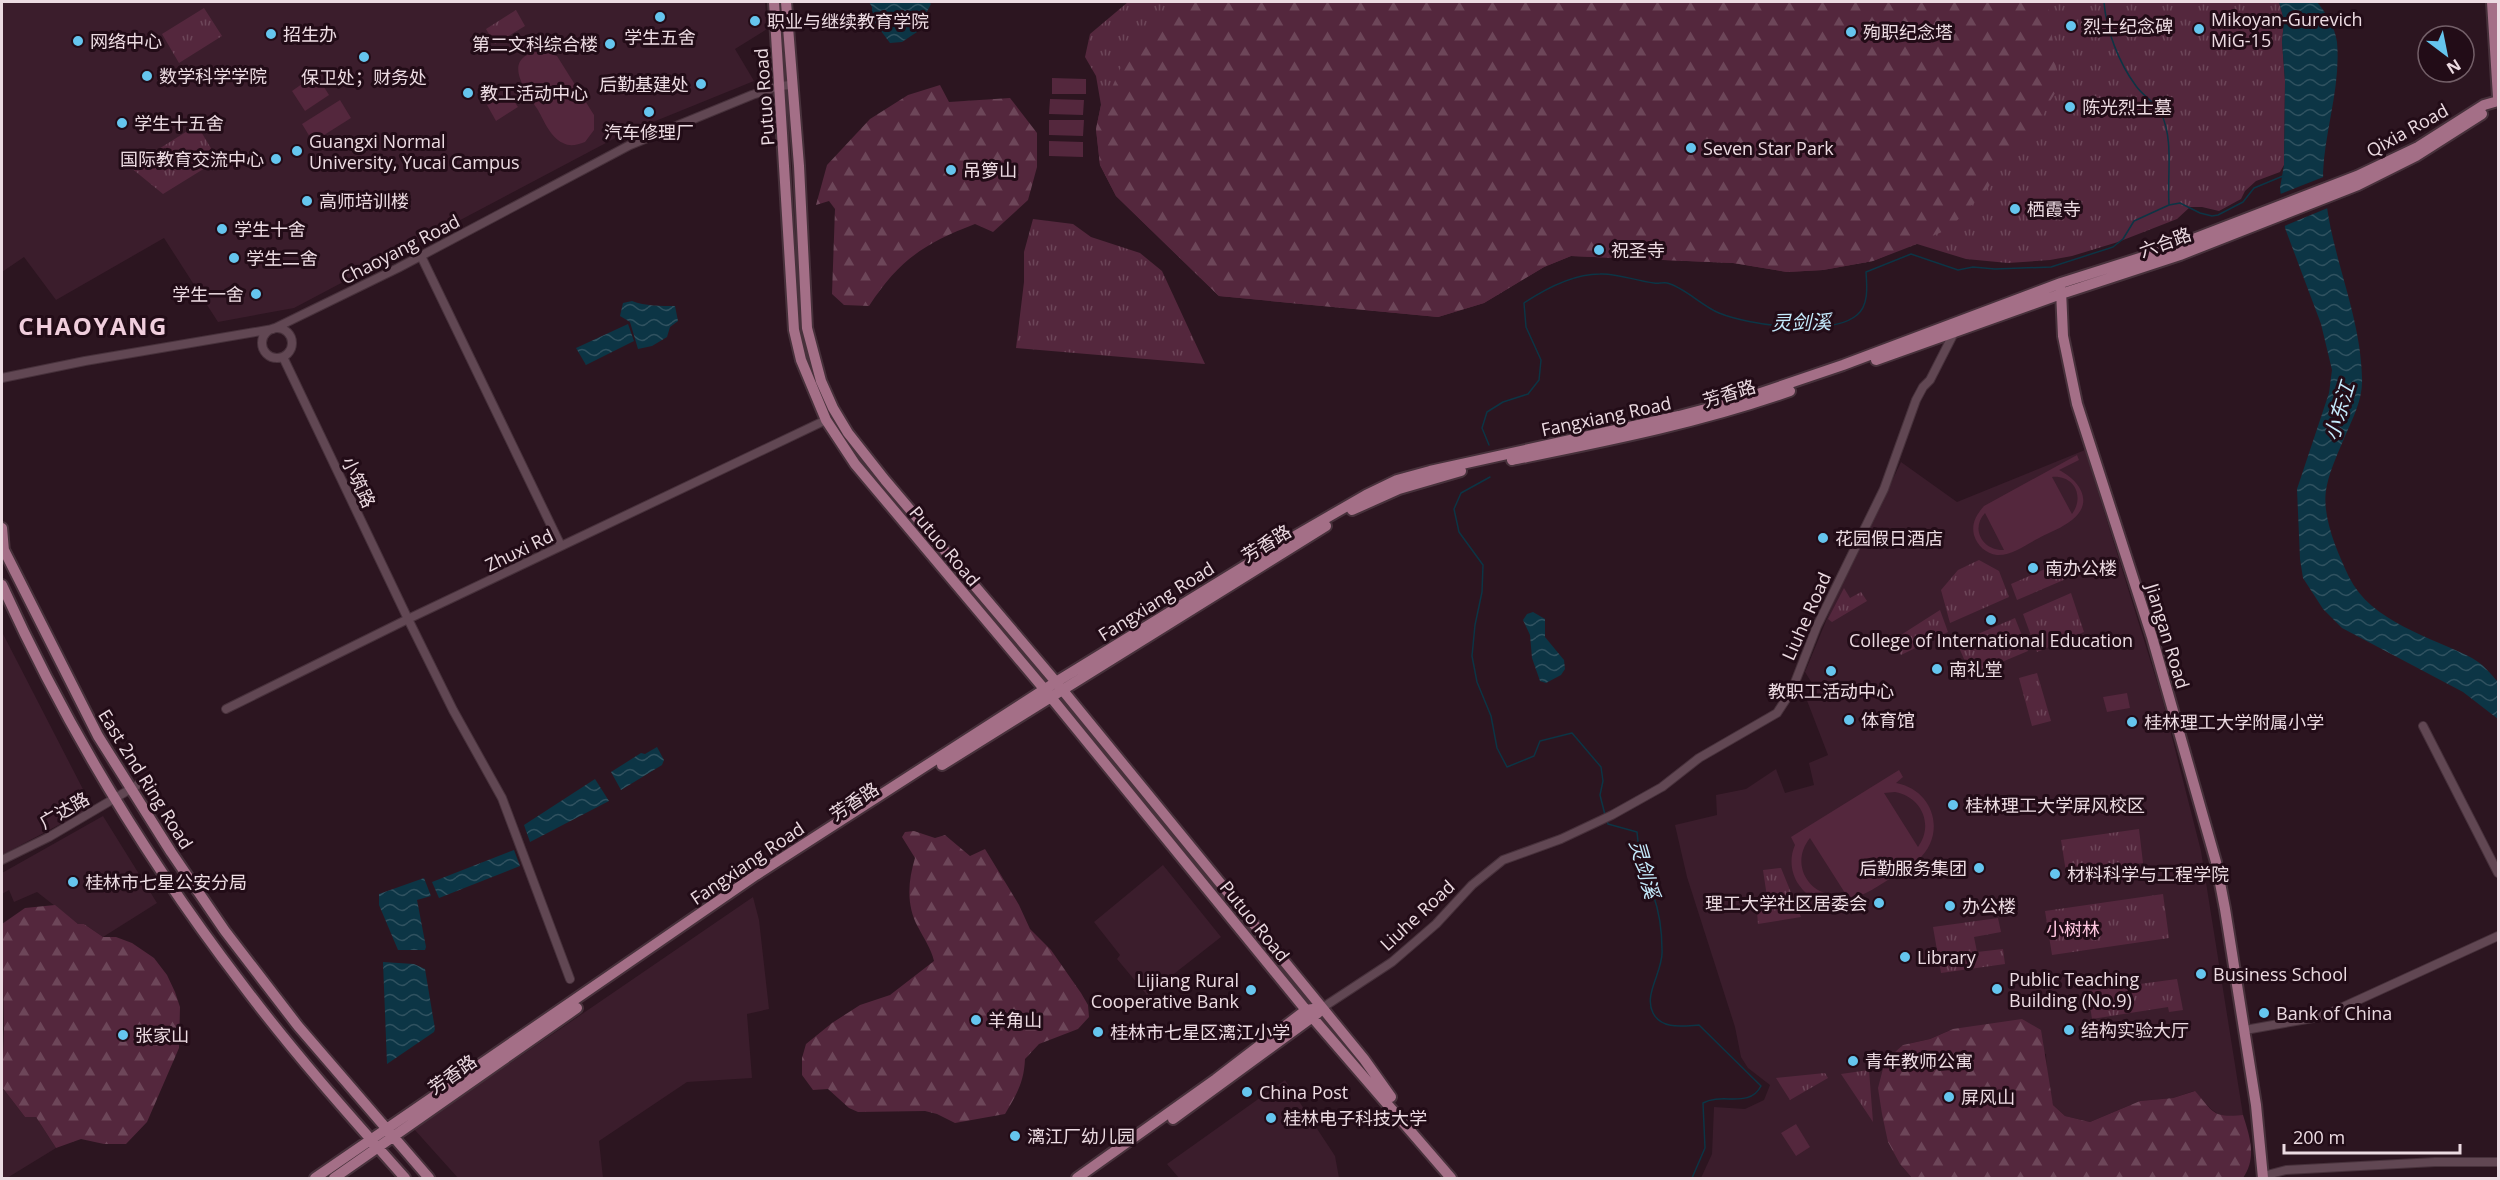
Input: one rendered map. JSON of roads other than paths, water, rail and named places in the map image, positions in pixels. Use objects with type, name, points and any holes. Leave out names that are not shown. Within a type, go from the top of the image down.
[{"type":"main road","name":"Putuo Road","points":[[774,2],[794,330],[807,377],[826,420],[855,464],[1048,694],[1310,1014],[1451,1179]]},
{"type":"main road","name":"Putuo Road","points":[[786,2],[800,186],[807,328],[821,381],[848,433],[1059,686],[1322,1008],[1458,1179]]},
{"type":"main road","points":[[2492,2],[2499,99]]},
{"type":"main road","points":[[2498,2],[2499,13]]},
{"type":"main road","name":"Qixia Road","points":[[2332,190],[2418,147],[2484,105],[2499,99]]},
{"type":"main road","points":[[2332,190],[2367,181],[2408,161],[2481,115],[2499,107]]},
{"type":"main road","name":"六合路","points":[[2061,289],[2332,190]]},
{"type":"main road","name":"芳香路","points":[[1059,686],[1354,509],[1399,489],[1433,478],[1673,427],[1732,411],[2061,289]]},
{"type":"main road","name":"Jiangan Road","points":[[2061,289],[2063,336],[2077,404],[2152,637],[2210,838],[2226,909],[2245,1030],[2256,1105],[2263,1177]]},
{"type":"main road","points":[[2,528],[3,548]]},
{"type":"main road","name":"East 2nd Ring Road","points":[[3,548],[78,699],[225,931],[257,975],[331,1067],[429,1179]]},
{"type":"main road","name":"East 2nd Ring Road","points":[[2,585],[73,726],[115,799],[210,941],[370,1146],[405,1179]]},
{"type":"main road","name":"Fangxiang Road","points":[[370,1146],[756,876],[1059,686]]},
{"type":"main road","points":[[1077,1179],[1216,1079],[1322,1008]]},
{"type":"main road","points":[[1090,1179],[1310,1014]]},
{"type":"main road","points":[[315,1179],[370,1146]]},
{"type":"main road","points":[[334,1179],[370,1146]]},
{"type":"street","name":"Chaoyang Road","points":[[2,378],[273,328],[421,256],[630,146],[722,106],[779,86],[791,85]]},
{"type":"street","points":[[421,256],[561,546]]},
{"type":"street","points":[[273,328],[287,332],[292,340],[290,350],[283,357],[268,356],[262,348],[265,334],[273,328]]},
{"type":"street","name":"Liuhe Road","points":[[1322,1008],[1392,962],[1436,924],[1472,885],[1503,860],[1561,839],[1612,815],[1662,787],[1699,758],[1777,713],[1785,702],[1817,626],[1884,489],[1916,400],[1930,380],[1956,328]]},
{"type":"street","name":"小筑路","points":[[283,357],[453,710],[502,798],[570,979]]},
{"type":"street","name":"Zhuxi Rd","points":[[226,709],[408,619],[826,420]]},
{"type":"street","points":[[2423,726],[2499,873]]},
{"type":"street","name":"广达路","points":[[2,861],[135,787]]},
{"type":"street","points":[[2245,1030],[2313,1018],[2332,1012],[2499,936]]},
{"type":"street","points":[[2263,1177],[2286,1170],[2435,1162],[2499,1162]]},
{"type":"water","points":[[869,2],[929,2],[931,4],[921,23],[920,30],[902,42],[890,43],[872,19],[872,7]]},
{"type":"water","name":"小东江","points":[[2279,2],[2317,2],[2330,20],[2337,42],[2337,75],[2324,157],[2323,180],[2334,245],[2357,333],[2362,385],[2357,407],[2327,485],[2326,508],[2331,532],[2349,577],[2359,593],[2372,606],[2403,626],[2472,658],[2492,675],[2498,682],[2498,719],[2463,692],[2342,628],[2323,609],[2303,578],[2297,489],[2329,393],[2332,370],[2321,324],[2285,228],[2280,188],[2284,165],[2285,81],[2282,42],[2284,20]]},
{"type":"water","points":[[632,301],[648,305],[675,306],[678,321],[670,327],[667,337],[652,346],[638,349],[630,322],[620,316],[623,303]]},
{"type":"water","points":[[628,324],[634,341],[586,365],[576,348]]},
{"type":"water","points":[[1533,612],[1545,619],[1545,637],[1564,660],[1565,669],[1561,675],[1546,683],[1540,681],[1532,658],[1530,635],[1523,620],[1527,614]]},
{"type":"water","points":[[657,747],[664,760],[662,765],[621,790],[611,772],[641,753],[645,754]]},
{"type":"water","points":[[595,779],[609,801],[530,842],[524,825]]},
{"type":"water","points":[[514,850],[520,866],[439,898],[432,882]]},
{"type":"water","points":[[424,878],[431,896],[417,900],[425,950],[398,950],[379,905],[379,894]]},
{"type":"water","points":[[383,962],[414,964],[425,969],[435,1029],[434,1032],[387,1064]]},
{"type":"waterway","points":[[2104,2],[2114,46],[2124,67],[2139,90],[2161,113],[2165,123],[2169,146],[2169,204]]},
{"type":"waterway","name":"灵剑溪","points":[[1489,445],[1482,428],[1487,412],[1503,402],[1528,394],[1539,380],[1541,360],[1526,327],[1524,303],[1570,279],[1606,274],[1640,281],[1667,283],[1680,288],[1713,310],[1732,317],[1789,327],[1829,326],[1845,322],[1861,311],[1866,295],[1866,272],[1911,254],[1958,270],[1973,267],[1995,269],[2051,267],[2113,247],[2123,239],[2134,221],[2169,205],[2180,203],[2200,213],[2218,215],[2243,202],[2254,188],[2283,176]]},
{"type":"waterway","name":"灵剑溪","points":[[1490,477],[1461,493],[1454,509],[1459,532],[1483,565],[1482,592],[1475,625],[1472,656],[1477,682],[1491,716],[1497,748],[1507,767],[1534,756],[1540,741],[1572,733],[1601,767],[1603,781],[1600,795],[1605,815]]},
{"type":"waterway","name":"灵剑溪","points":[[1607,820],[1608,824],[1637,832],[1641,856],[1657,907],[1662,958],[1650,998],[1653,1013],[1667,1025],[1699,1025],[1761,1086],[1750,1097],[1710,1100],[1703,1103],[1705,1148],[1692,1178]]},
{"type":"place","name":"学生五舍","points":[[660,17]]},
{"type":"place","name":"职业与继续教育学院","points":[[755,21]]},
{"type":"place","name":"烈士纪念碑","points":[[2071,26]]},
{"type":"place","name":"Mikoyan-Gurevich MiG-15","points":[[2199,29]]},
{"type":"place","name":"殉职纪念塔","points":[[1851,32]]},
{"type":"place","name":"招生办","points":[[271,34]]},
{"type":"place","name":"网络中心","points":[[78,41]]},
{"type":"place","name":"第二文科综合楼","points":[[610,44]]},
{"type":"place","name":"保卫处；财务处","points":[[364,57]]},
{"type":"place","name":"数学科学学院","points":[[147,76]]},
{"type":"place","name":"后勤基建处","points":[[701,84]]},
{"type":"place","name":"教工活动中心","points":[[468,93]]},
{"type":"place","name":"陈光烈士墓","points":[[2070,107]]},
{"type":"place","name":"汽车修理厂","points":[[649,112]]},
{"type":"place","name":"学生十五舍","points":[[122,123]]},
{"type":"place","name":"Seven Star Park","points":[[1691,148]]},
{"type":"place","name":"Guangxi Normal University, Yucai Campus","points":[[297,151]]},
{"type":"place","name":"国际教育交流中心","points":[[276,159]]},
{"type":"place","name":"吊箩山","points":[[951,170]]},
{"type":"place","name":"高师培训楼","points":[[307,201]]},
{"type":"place","name":"栖霞寺","points":[[2015,209]]},
{"type":"place","name":"学生十舍","points":[[222,229]]},
{"type":"place","name":"祝圣寺","points":[[1599,250]]},
{"type":"place","name":"学生二舍","points":[[234,258]]},
{"type":"place","name":"学生一舍","points":[[256,294]]},
{"type":"place","name":"花园假日酒店","points":[[1823,538]]},
{"type":"place","name":"南办公楼","points":[[2033,568]]},
{"type":"place","name":"College of International Education","points":[[1991,620]]},
{"type":"place","name":"南礼堂","points":[[1937,669]]},
{"type":"place","name":"教职工活动中心","points":[[1831,671]]},
{"type":"place","name":"体育馆","points":[[1849,720]]},
{"type":"place","name":"桂林理工大学附属小学","points":[[2132,722]]},
{"type":"place","name":"桂林理工大学屏风校区","points":[[1953,805]]},
{"type":"place","name":"后勤服务集团","points":[[1979,868]]},
{"type":"place","name":"材料科学与工程学院","points":[[2055,874]]},
{"type":"place","name":"桂林市七星公安分局","points":[[73,882]]},
{"type":"place","name":"理工大学社区居委会","points":[[1879,903]]},
{"type":"place","name":"办公楼","points":[[1950,906]]},
{"type":"place","name":"Library","points":[[1905,957]]},
{"type":"place","name":"Business School","points":[[2201,974]]},
{"type":"place","name":"Public Teaching Building (No.9)","points":[[1997,989]]},
{"type":"place","name":"Lijiang Rural Cooperative Bank","points":[[1251,990]]},
{"type":"place","name":"Bank of China","points":[[2264,1013]]},
{"type":"place","name":"羊角山","points":[[976,1020]]},
{"type":"place","name":"结构实验大厅","points":[[2069,1030]]},
{"type":"place","name":"桂林市七星区漓江小学","points":[[1098,1032]]},
{"type":"place","name":"张家山","points":[[123,1035]]},
{"type":"place","name":"青年教师公寓","points":[[1853,1061]]},
{"type":"place","name":"China Post","points":[[1247,1092]]},
{"type":"place","name":"屏风山","points":[[1949,1097]]},
{"type":"place","name":"桂林电子科技大学","points":[[1271,1118]]},
{"type":"place","name":"漓江厂幼儿园","points":[[1015,1136]]},
{"type":"district","name":"CHAOYANG","points":[[93,325]]},
{"type":"park label","name":"小树林","points":[[2073,929]]}]
